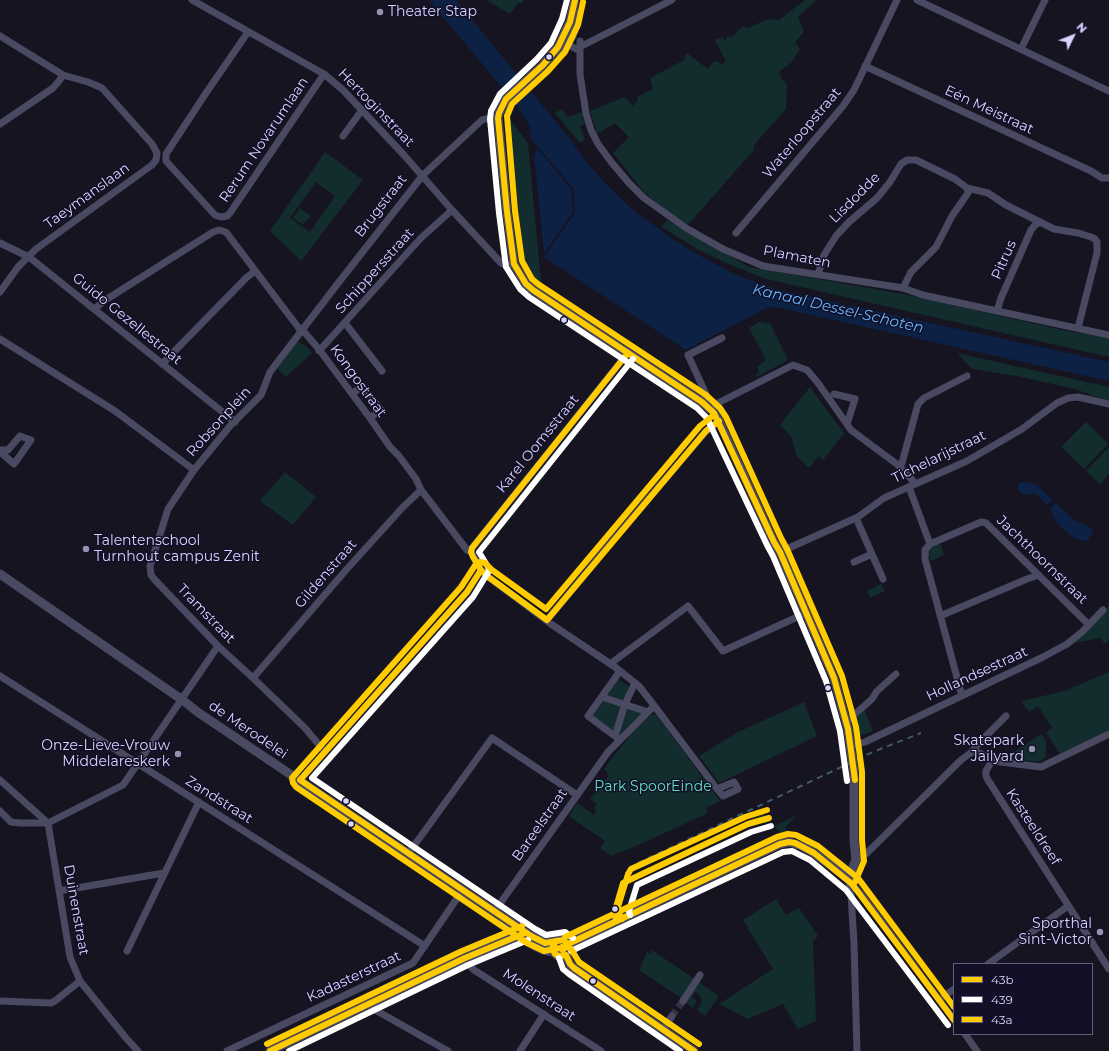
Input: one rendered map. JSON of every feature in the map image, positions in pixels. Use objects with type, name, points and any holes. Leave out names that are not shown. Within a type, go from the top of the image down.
[{"type":"street","name":"Hertoginstraat","points":[[192,0],[207,3],[248,32],[324,74],[362,110],[501,263],[506,265],[514,264]]},
{"type":"street","points":[[567,39],[575,0]]},
{"type":"street","points":[[579,0],[577,22],[555,61],[543,74],[526,82],[508,97],[502,106],[498,118],[514,264],[526,284],[533,290],[627,354],[702,402],[711,411],[719,421],[774,542],[780,552],[834,678],[851,746],[854,772],[854,840],[856,860],[848,879],[851,895],[854,943],[857,1051]]},
{"type":"street","points":[[567,39],[576,49],[582,44],[672,0]]},
{"type":"street","name":"Waterloopstraat","points":[[736,233],[843,106],[854,90],[898,0]]},
{"type":"street","points":[[917,0],[1109,91]]},
{"type":"street","points":[[1021,50],[1045,0]]},
{"type":"street","name":"Rerum Novarumlaan","points":[[248,32],[206,92],[166,154],[166,161],[215,216],[227,216],[230,213],[324,74]]},
{"type":"street","points":[[0,36],[63,75],[53,88],[0,124]]},
{"type":"street","name":"Plamaten","points":[[582,44],[580,74],[586,114],[591,130],[598,144],[629,183],[644,198],[686,228],[743,258],[763,266],[903,288],[923,295],[1109,335]]},
{"type":"street","name":"Eén Meistraat","points":[[865,66],[1106,178]]},
{"type":"street","name":"Taeymanslaan","points":[[0,292],[18,267],[36,249],[152,165],[156,160],[157,153],[152,144],[102,88],[88,82],[63,75]]},
{"type":"street","points":[[343,136],[362,110]]},
{"type":"street","name":"Brugstraat","points":[[301,331],[422,175],[482,120],[485,118],[498,118]]},
{"type":"street","name":"Lisdodde","points":[[818,275],[824,255],[836,236],[849,222],[877,198],[890,182],[901,164],[907,160],[916,160],[955,179],[967,188]]},
{"type":"street","points":[[903,288],[911,272],[936,248],[952,216],[968,194],[967,188],[988,193],[1006,205],[1054,229],[1074,232],[1091,237],[1097,242],[1097,253],[1078,328]]},
{"type":"street","name":"Schippersstraat","points":[[319,351],[346,323],[394,267],[452,210]]},
{"type":"street","name":"Pitrus","points":[[997,311],[1001,298],[1031,230],[1040,222]]},
{"type":"street","name":"Kongostraat","points":[[94,309],[113,295],[213,232],[219,230],[226,232],[301,331],[305,333],[352,394],[390,447],[416,478],[421,490],[467,550],[471,552],[481,570]]},
{"type":"street","name":"Guido Gezellestraat","points":[[0,243],[29,257],[235,422]]},
{"type":"street","points":[[162,364],[246,278],[255,271]]},
{"type":"street","points":[[346,323],[382,371]]},
{"type":"street","name":"Robsonplein","points":[[194,470],[230,426],[261,394],[270,372],[301,331]]},
{"type":"street","points":[[702,402],[706,394],[688,355],[722,338]]},
{"type":"street","points":[[0,339],[115,411],[194,470]]},
{"type":"street","name":"Karel Oomsstraat","points":[[471,552],[472,548],[627,354]]},
{"type":"street","points":[[711,411],[718,403],[793,365],[807,370],[851,430],[898,465],[912,485],[930,544],[925,550],[925,559],[962,696]]},
{"type":"street","points":[[898,465],[902,463],[918,404],[924,398],[967,376]]},
{"type":"street","points":[[352,394],[362,386],[381,410],[370,418]]},
{"type":"street","points":[[834,394],[855,399],[847,424]]},
{"type":"street","name":"Tichelarijstraat","points":[[780,552],[856,518],[884,498],[967,461],[1022,429],[1057,403],[1068,398],[1078,397],[1109,404]]},
{"type":"street","points":[[547,620],[706,431],[719,421]]},
{"type":"street","name":"Tramstraat","points":[[194,470],[168,509],[150,566],[150,571],[154,579],[218,646],[254,678],[305,728],[325,752]]},
{"type":"street","name":"Gildenstraat","points":[[254,678],[375,537],[421,490]]},
{"type":"street","points":[[856,518],[883,579]]},
{"type":"street","name":"Jachthoornstraat","points":[[930,544],[981,522],[986,523],[1089,625]]},
{"type":"street","points":[[854,562],[872,554]]},
{"type":"street","points":[[300,780],[468,592],[481,570],[487,576],[635,683],[718,789]]},
{"type":"street","name":"de Merodelei","points":[[0,574],[289,775],[300,780],[503,918],[523,937],[543,950],[553,952],[558,956],[566,955]]},
{"type":"street","points":[[940,616],[1039,575]]},
{"type":"street","points":[[610,664],[688,606],[723,651],[806,613]]},
{"type":"street","name":"Hollandsestraat","points":[[851,746],[865,742],[1068,644],[1103,610]]},
{"type":"street","points":[[0,811],[11,822],[48,823],[123,785],[218,646]]},
{"type":"street","points":[[620,672],[588,716],[617,738],[625,704],[635,683]]},
{"type":"street","points":[[846,722],[872,699],[877,691],[896,674]]},
{"type":"street","name":"Zandstraat","points":[[0,677],[425,946]]},
{"type":"street","points":[[602,697],[648,712]]},
{"type":"street","name":"Bareelstraat","points":[[494,912],[617,738],[654,706]]},
{"type":"street","points":[[856,860],[867,853],[972,752],[1006,716]]},
{"type":"street","points":[[972,752],[980,753],[993,761],[1041,767],[1109,734]]},
{"type":"street","points":[[408,854],[492,738],[577,795]]},
{"type":"street","name":"Kasteeldreef","points":[[993,761],[986,771],[988,780],[1109,969]]},
{"type":"street","points":[[0,780],[48,823]]},
{"type":"street","points":[[127,951],[199,802]]},
{"type":"street","name":"Duinenstraat","points":[[48,823],[70,957],[80,981],[138,1051]]},
{"type":"street","points":[[694,1051],[574,968],[570,964],[566,955],[568,944],[786,842],[794,843],[809,849],[848,879],[862,895],[953,1019]]},
{"type":"street","points":[[59,890],[164,873]]},
{"type":"street","name":"Kadasterstraat","points":[[227,1051],[414,963],[462,891]]},
{"type":"street","points":[[989,963],[1068,906]]},
{"type":"street","points":[[270,1051],[465,958],[493,946],[523,937]]},
{"type":"street","name":"de Merodelei","points":[[523,937],[545,943],[563,940],[568,944]]},
{"type":"street","points":[[553,952],[552,946],[556,941]]},
{"type":"street","name":"Molenstraat","points":[[465,958],[474,970],[601,1051]]},
{"type":"street","points":[[683,1001],[700,975]]},
{"type":"street","points":[[0,1002],[55,1002],[80,981]]},
{"type":"street","points":[[939,1000],[953,990]]},
{"type":"street","points":[[372,1003],[377,1011],[448,1051]]},
{"type":"street","points":[[520,1051],[544,1014]]},
{"type":"street","points":[[662,1030],[672,1016]]},
{"type":"street","points":[[966,1035],[976,1051]]},
{"type":"green space","points":[[486,0],[523,0],[523,3],[518,3],[510,14]]},
{"type":"green space","points":[[805,0],[817,0],[798,17],[804,32],[795,42],[800,49],[792,62],[779,72],[787,85],[786,109],[754,145],[754,150],[687,226],[644,192],[613,153],[629,137],[615,123],[597,134],[590,111],[625,97],[633,106],[638,100],[637,97],[653,89],[650,78],[686,59],[684,57],[687,53],[708,69],[714,61],[723,64],[726,61],[715,40],[722,37],[725,41],[727,37],[732,37],[742,27],[748,28],[768,19],[779,20]]},
{"type":"green space","points":[[562,109],[568,117],[581,112],[585,124],[580,127],[585,139],[580,143],[555,113]]},
{"type":"green space","points":[[504,112],[528,143],[542,292],[528,279],[519,263],[517,256]]},
{"type":"green space","points":[[325,152],[363,180],[301,261],[270,231]],"holes":[[[316,182],[335,196],[310,232],[290,218]]]},
{"type":"green space","points":[[300,208],[311,216],[303,225],[293,218]]},
{"type":"green space","points":[[667,220],[749,267],[914,296],[1062,330],[1109,338],[1109,357],[766,279],[726,263],[697,249],[662,227]]},
{"type":"green space","points":[[761,321],[761,323],[770,323],[788,360],[757,377],[756,374],[759,372],[757,367],[766,360],[749,328]]},
{"type":"green space","points":[[297,341],[307,347],[312,353],[286,377],[277,368]]},
{"type":"green space","points":[[957,353],[1109,387],[1109,406],[1096,397],[1075,389],[1017,376],[972,369]]},
{"type":"green space","points":[[810,387],[844,433],[823,460],[819,456],[809,468],[797,457],[791,436],[780,425]]},
{"type":"green space","points":[[1086,422],[1108,444],[1084,469],[1061,447]]},
{"type":"green space","points":[[1109,447],[1109,474],[1100,484],[1086,471]]},
{"type":"green space","points":[[285,472],[316,497],[293,525],[260,501]]},
{"type":"green space","points":[[938,543],[941,545],[944,555],[931,561],[929,556],[927,557],[928,552],[932,546]]},
{"type":"green space","points":[[881,584],[885,591],[870,598],[867,591]]},
{"type":"green space","points":[[1109,606],[1109,641],[1104,643],[1101,638],[1068,644]]},
{"type":"green space","points":[[1109,672],[1109,730],[1060,754],[1046,732],[1052,728],[1038,706],[1029,712],[1021,701],[1065,691]]},
{"type":"green space","points":[[618,679],[630,687],[623,700],[606,696]]},
{"type":"green space","points":[[604,699],[622,706],[614,732],[592,716]]},
{"type":"green space","points":[[804,702],[817,736],[719,783],[699,756],[736,733]]},
{"type":"green space","points":[[628,708],[644,713],[620,737],[617,735]]},
{"type":"green space","points":[[864,709],[873,731],[857,737],[853,719]]},
{"type":"green space","name":"Park SpoorEinde","points":[[656,714],[720,801],[706,808],[708,813],[611,856],[600,848],[605,841],[569,816],[577,803],[594,815],[597,811],[594,809],[597,804],[590,799],[609,775],[604,769],[635,730],[651,715]]},
{"type":"green space","name":"Skatepark Jailyard","points":[[1041,734],[1046,741],[1046,757],[1038,762],[1004,758]]},
{"type":"green space","points":[[764,813],[771,825],[751,819]]},
{"type":"green space","points":[[797,815],[785,828],[790,832],[783,837],[775,826]]},
{"type":"green space","points":[[776,899],[786,915],[799,908],[818,936],[813,941],[816,1021],[798,1029],[783,1004],[748,1019],[719,1004],[773,969],[743,920]]},
{"type":"green space","points":[[652,950],[719,996],[705,1016],[697,1010],[702,1001],[700,996],[695,992],[692,998],[696,1000],[696,1002],[693,1008],[683,1001],[683,999],[639,970],[647,952],[650,954]]},
{"type":"water","name":"Kanaal Dessel-Schoten","points":[[429,0],[456,0],[603,181],[635,212],[693,252],[736,275],[779,290],[1109,362],[1109,381],[775,307],[766,308],[686,350],[544,257],[575,213],[573,188],[532,140],[529,124],[514,102]]},
{"type":"water","points":[[538,149],[571,189],[573,212],[544,253],[534,155]]},
{"type":"water","points":[[1023,482],[1036,484],[1053,500],[1047,505],[1035,493],[1025,495],[1022,494],[1018,490],[1018,485],[1019,483]]},
{"type":"water","points":[[1056,503],[1074,520],[1091,528],[1093,532],[1088,540],[1079,540],[1071,536],[1060,526],[1053,517],[1050,508]]},
{"type":"tunnel","points":[[672,1016],[683,1001]]},
{"type":"railway","points":[[638,863],[873,752],[921,733]]},
{"type":"transit line","name":"439","points":[[567,0],[562,19],[551,43],[537,59],[500,94],[491,111],[490,119],[499,213],[506,267],[520,289],[529,297],[697,408],[707,418],[773,556],[826,681],[840,731],[847,781]]},
{"type":"transit line","name":"43b","points":[[575,0],[570,22],[558,47],[543,65],[506,99],[499,113],[498,118],[507,212],[514,264],[526,284],[533,290],[702,402],[714,413],[780,552],[834,678],[848,729],[855,780]]},
{"type":"transit line","name":"43a","points":[[583,2],[578,25],[565,52],[548,71],[512,104],[507,116],[515,211],[522,261],[532,279],[538,284],[706,395],[720,408],[726,417],[787,549],[842,676],[856,727],[862,772],[862,840],[864,861],[855,882]]},
{"type":"transit line","name":"43b","points":[[547,620],[487,576],[481,570],[473,557],[471,552],[472,548],[627,354]]},
{"type":"transit line","name":"439","points":[[573,938],[565,932],[546,935],[535,929],[312,778],[473,597],[489,571],[479,552],[633,359]]},
{"type":"transit line","name":"43a","points":[[563,950],[560,948],[544,951],[527,943],[296,787],[292,778],[461,587],[476,564],[480,562],[485,563],[492,570],[546,609],[700,426],[714,415]]},
{"type":"transit line","name":"43b","points":[[547,620],[706,431],[719,421]]},
{"type":"transit line","name":"43b","points":[[300,780],[467,592],[481,570]]},
{"type":"transit line","name":"43b","points":[[300,780],[531,936],[545,943],[563,940],[568,944]]},
{"type":"transit line","name":"43a","points":[[622,919],[618,911],[618,907],[628,874],[631,869],[745,817],[767,810]]},
{"type":"transit line","name":"43b","points":[[617,921],[614,914],[623,883],[748,824],[769,818]]},
{"type":"transit line","name":"439","points":[[630,915],[629,911],[637,885],[751,832],[771,826]]},
{"type":"transit line","name":"43a","points":[[565,937],[777,837],[788,834],[796,835],[818,846],[858,878],[953,1006]]},
{"type":"transit line","name":"43b","points":[[568,944],[780,844],[789,842],[795,843],[814,853],[852,884],[953,1019]]},
{"type":"transit line","name":"439","points":[[571,951],[783,852],[792,851],[810,860],[846,890],[948,1025]]},
{"type":"transit line","name":"43a","points":[[267,1044],[462,951],[522,926]]},
{"type":"transit line","name":"43b","points":[[270,1051],[465,958],[525,933]]},
{"type":"transit line","name":"439","points":[[289,1051],[468,965],[528,940]]},
{"type":"transit line","name":"43b","points":[[556,941],[552,948],[555,954],[558,956],[566,955],[570,964],[574,968],[694,1051]]},
{"type":"transit line","name":"43a","points":[[562,947],[561,948],[567,947],[571,949],[579,962],[699,1044]]},
{"type":"transit line","name":"439","points":[[559,958],[563,969],[569,974],[680,1051]]},
{"type":"place","name":"Theater Stap","points":[[380,12]]},
{"type":"place","name":"Talentenschool Turnhout campus Zenit","points":[[86,549]]},
{"type":"place","name":"Skatepark Jailyard","points":[[1032,749]]},
{"type":"place","name":"Onze-Lieve-Vrouw Middelareskerk","points":[[178,754]]},
{"type":"place","name":"Sporthal Sint-Victor","points":[[1100,932]]}]
